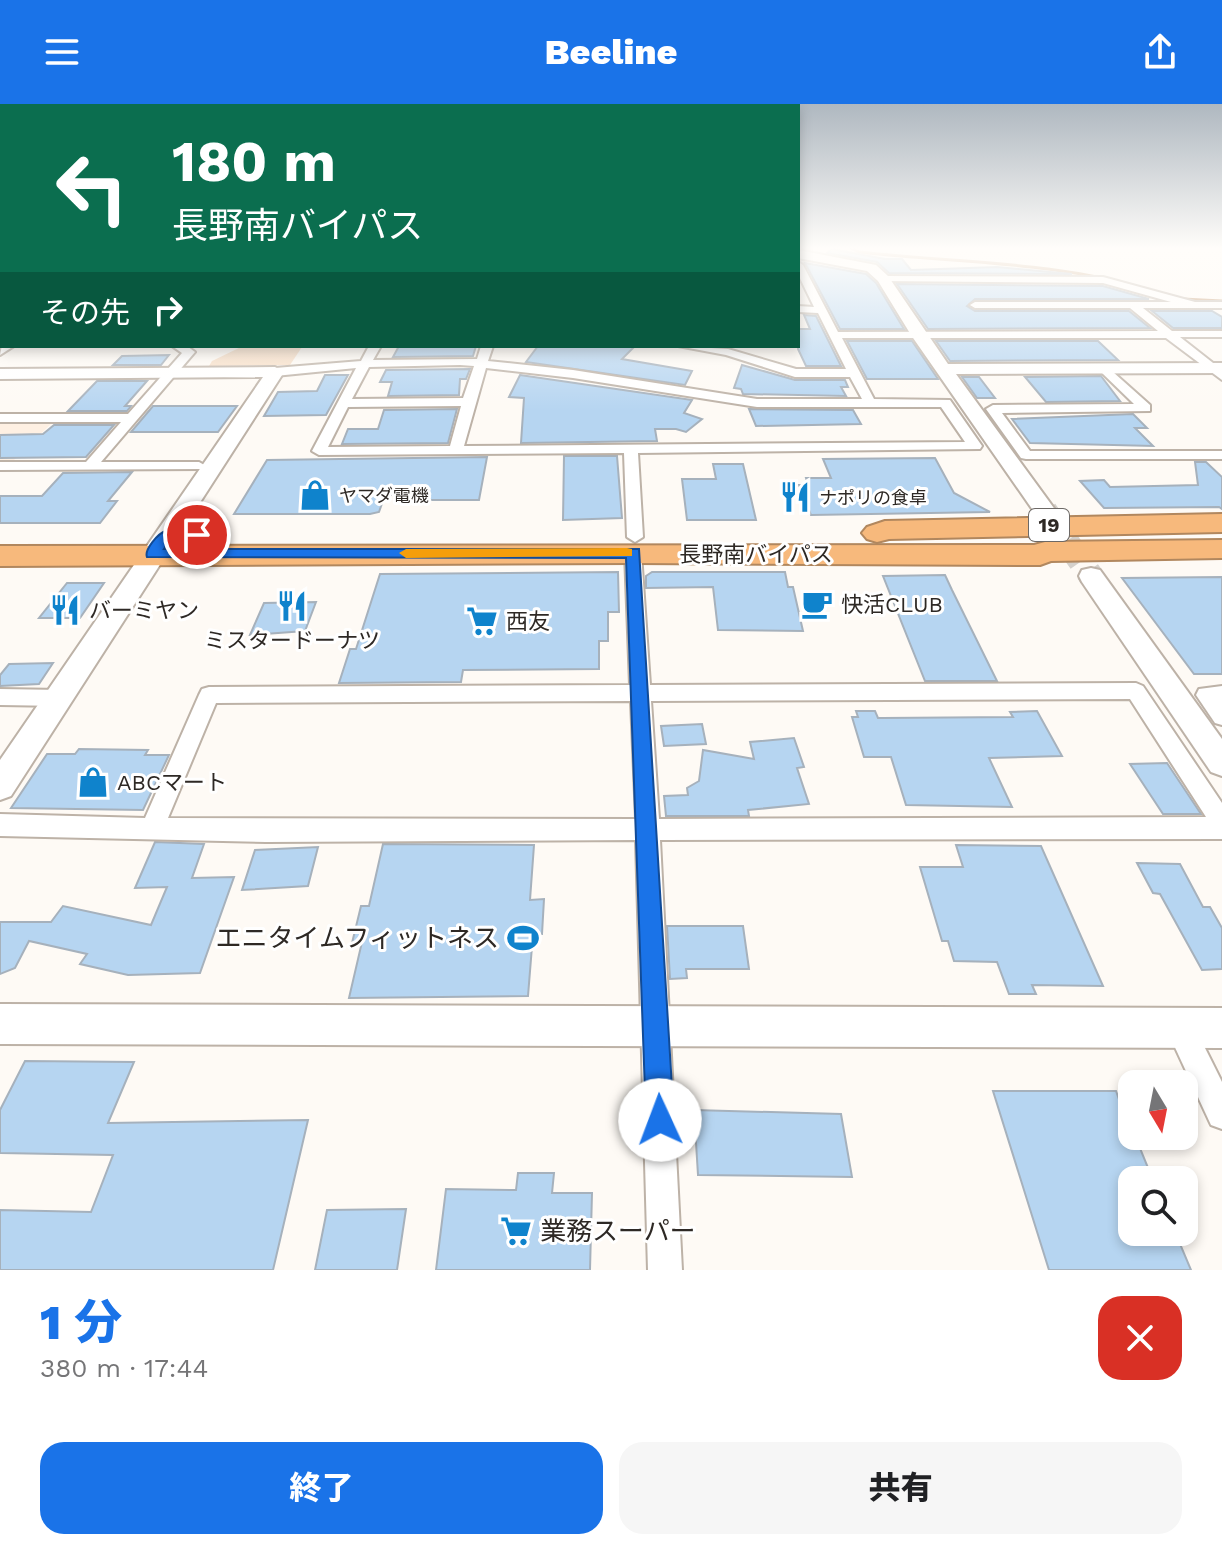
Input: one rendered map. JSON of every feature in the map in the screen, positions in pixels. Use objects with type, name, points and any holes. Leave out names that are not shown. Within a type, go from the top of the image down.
[{"type":"highway","name":"19","points":[[877,533],[885,530],[1222,523]]},
{"type":"highway","name":"長野南バイパス","points":[[634,545],[877,533],[1222,532]]},
{"type":"highway","name":"長野南バイパス","points":[[0,536],[159,545],[634,545],[1040,555],[1045,552],[1222,549]]},
{"type":"highway","name":"長野南バイパス","points":[[0,556],[159,545]]},
{"type":"highway","name":"19","points":[[1040,555],[1050,559],[1222,561]]},
{"type":"street","points":[[817,301],[870,403]]},
{"type":"street","points":[[897,301],[1045,511]]},
{"type":"street","points":[[972,301],[984,315]]},
{"type":"street","points":[[1182,301],[1191,304]]},
{"type":"street","points":[[1131,304],[1218,371]]},
{"type":"street","points":[[975,305],[1222,305]]},
{"type":"street","points":[[800,309],[822,310]]},
{"type":"street","points":[[994,325],[1003,335]]},
{"type":"street","points":[[834,335],[1222,334]]},
{"type":"street","points":[[90,466],[189,352],[182,348]]},
{"type":"street","points":[[0,374],[275,372],[365,364],[460,361],[573,374],[757,403],[945,403],[975,446],[319,451],[343,403],[365,364],[374,348]]},
{"type":"street","points":[[456,451],[468,402],[487,348]]},
{"type":"street","points":[[699,348],[728,352],[795,373],[854,373]]},
{"type":"street","points":[[754,348],[758,362]]},
{"type":"street","points":[[1104,368],[1145,408],[993,409],[1026,455],[1222,455]]},
{"type":"street","points":[[944,369],[1218,371]]},
{"type":"street","points":[[0,786],[275,372]]},
{"type":"street","points":[[343,403],[468,402]]},
{"type":"street","points":[[0,418],[131,418]]},
{"type":"street","points":[[631,450],[665,1270]]},
{"type":"street","points":[[0,466],[199,466]]},
{"type":"street","points":[[1091,576],[1222,763]]},
{"type":"street","points":[[312,708],[1136,691],[1222,825]]},
{"type":"street","points":[[1222,694],[1206,695],[1222,717]]},
{"type":"street","points":[[152,828],[209,695],[642,700]]},
{"type":"street","points":[[0,697],[61,698]]},
{"type":"street","points":[[0,825],[266,831],[1222,825]]},
{"type":"street","points":[[0,1024],[1222,1028]]},
{"type":"street","points":[[1180,1028],[1222,1114]]},
{"type":"shaded area","points":[[239,348],[301,348],[290,365],[209,366],[212,361]]},
{"type":"shaded area","points":[[0,421],[54,421],[13,461],[0,461]]},
{"type":"building","points":[[825,301],[887,301],[904,329],[840,329]]},
{"type":"building","points":[[909,301],[972,301],[967,306],[975,311],[1129,311],[1150,328],[928,329]]},
{"type":"building","points":[[1152,311],[1212,311],[1222,317],[1222,328],[1173,328]]},
{"type":"building","points":[[804,315],[816,316],[841,366],[806,366],[798,349],[800,329],[810,329]]},
{"type":"building","points":[[847,341],[912,341],[938,379],[867,379]]},
{"type":"building","points":[[936,341],[1098,341],[1118,360],[950,361]]},
{"type":"building","points":[[398,348],[475,348],[473,356],[393,357]]},
{"type":"building","points":[[536,348],[633,348],[622,359],[692,371],[685,385],[526,362]]},
{"type":"building","points":[[169,355],[161,365],[113,365],[122,356]]},
{"type":"building","points":[[742,365],[795,380],[845,380],[848,387],[841,387],[846,396],[743,394],[741,389],[734,388]]},
{"type":"building","points":[[470,369],[466,379],[460,379],[459,395],[388,396],[392,382],[380,382],[386,370]]},
{"type":"building","points":[[325,375],[348,375],[326,415],[264,416],[278,392],[317,391]]},
{"type":"building","points":[[520,375],[692,400],[684,413],[702,419],[686,432],[655,429],[657,441],[521,443],[524,398],[509,397]]},
{"type":"building","points":[[1101,376],[1120,401],[1046,402],[1025,377]]},
{"type":"building","points":[[962,377],[979,377],[995,398],[977,398]]},
{"type":"building","points":[[97,381],[147,381],[125,406],[131,406],[127,411],[68,411]]},
{"type":"building","points":[[153,406],[237,406],[218,432],[131,432]]},
{"type":"building","points":[[457,409],[448,443],[342,444],[348,429],[378,429],[384,410]]},
{"type":"building","points":[[749,409],[853,410],[861,424],[756,426]]},
{"type":"building","points":[[1133,414],[1147,428],[1135,428],[1153,446],[1030,443],[1012,419]]},
{"type":"building","points":[[54,425],[114,425],[86,457],[0,458],[0,435],[43,434]]},
{"type":"building","points":[[564,456],[617,456],[622,518],[563,520]]},
{"type":"building","name":"ヤマダ電機","points":[[487,457],[479,500],[428,500],[429,495],[385,495],[379,512],[370,514],[234,514],[267,460]]},
{"type":"building","points":[[935,458],[954,493],[990,512],[811,515],[799,485],[808,485],[806,478],[831,478],[823,459]]},
{"type":"building","points":[[1195,462],[1206,462],[1222,477],[1222,509],[1104,508],[1080,481],[1104,480],[1110,487],[1198,485]]},
{"type":"building","points":[[713,464],[743,464],[756,520],[687,520],[682,479],[716,479]]},
{"type":"building","points":[[132,472],[108,501],[117,501],[100,523],[0,523],[0,496],[42,496],[63,473]]},
{"type":"building","name":"西友","points":[[618,572],[619,612],[608,612],[608,641],[599,641],[599,669],[463,670],[461,682],[339,683],[350,649],[356,649],[380,574]]},
{"type":"building","points":[[652,572],[785,572],[788,587],[793,587],[803,631],[718,630],[713,587],[646,588],[646,576]]},
{"type":"building","points":[[945,575],[997,681],[925,681],[883,576]]},
{"type":"building","points":[[1222,577],[1222,674],[1194,674],[1122,578]]},
{"type":"building","name":"バーミヤン","points":[[67,583],[104,583],[80,618],[39,618]]},
{"type":"building","points":[[316,602],[305,631],[250,635],[264,603]]},
{"type":"building","points":[[53,663],[39,684],[0,686],[0,675],[9,664]]},
{"type":"building","points":[[856,711],[875,711],[878,718],[882,718],[1013,717],[1010,712],[1037,711],[1062,756],[989,758],[1012,807],[906,805],[891,757],[864,757],[852,717],[858,717]]},
{"type":"building","points":[[702,724],[706,744],[664,746],[661,726]]},
{"type":"building","points":[[794,738],[804,767],[797,768],[809,804],[748,810],[749,816],[666,816],[664,796],[688,795],[687,788],[699,781],[703,750],[754,759],[750,742]]},
{"type":"building","name":"ABCマート","points":[[79,749],[148,750],[145,755],[169,755],[143,810],[11,808],[47,754],[75,754]]},
{"type":"building","points":[[1167,763],[1201,814],[1163,814],[1130,764]]},
{"type":"building","points":[[155,842],[204,844],[192,878],[234,877],[200,973],[128,975],[80,964],[87,954],[29,941],[15,968],[0,974],[0,922],[51,922],[63,906],[151,925],[167,887],[135,888]]},
{"type":"building","points":[[383,844],[534,845],[530,900],[544,899],[542,934],[533,934],[528,996],[349,998],[362,942],[352,943],[361,906],[369,906]]},
{"type":"building","points":[[956,845],[1041,846],[1103,986],[1032,985],[1036,994],[1009,994],[997,962],[954,961],[948,941],[942,941],[920,867],[963,867]]},
{"type":"building","points":[[318,847],[308,886],[242,890],[255,850]]},
{"type":"building","points":[[1137,863],[1180,864],[1203,907],[1210,907],[1222,928],[1222,969],[1202,970],[1160,894],[1153,893]]},
{"type":"building","points":[[667,926],[743,926],[749,969],[686,969],[687,978],[670,979]]},
{"type":"building","points":[[25,1061],[134,1062],[108,1123],[308,1120],[273,1270],[0,1270],[0,1210],[91,1212],[113,1155],[0,1153],[0,1110]]},
{"type":"building","points":[[993,1091],[1116,1091],[1118,1150],[1141,1150],[1147,1166],[1118,1166],[1118,1246],[1181,1246],[1191,1270],[1049,1270]]},
{"type":"building","points":[[694,1110],[841,1114],[852,1177],[698,1175]]},
{"type":"building","name":"業務スーパー","points":[[518,1173],[554,1173],[552,1193],[592,1193],[590,1270],[436,1270],[446,1189],[516,1190]]},
{"type":"building","points":[[406,1209],[397,1270],[315,1270],[327,1210]]},
{"type":"tunnel","points":[[1045,511],[1091,576]]},
{"type":"slow traffic","points":[[406,553],[627,553]]},
{"type":"place","name":"ヤマダ電機","points":[[315,495]]},
{"type":"place","name":"ナポリの食卓","points":[[795,497]]},
{"type":"place","name":"快活CLUB","points":[[817,604]]},
{"type":"place","name":"ミスタードーナツ","points":[[292,606]]},
{"type":"place","name":"バーミヤン","points":[[65,610]]},
{"type":"place","name":"西友","points":[[482,621]]},
{"type":"place","name":"ABCマート","points":[[93,782]]},
{"type":"place","name":"エニタイムフィットネス","points":[[523,938]]},
{"type":"place","name":"業務スーパー","points":[[516,1231]]},
{"type":"route","points":[[197,535],[166,535],[152,554],[633,553],[660,1120]]}]
